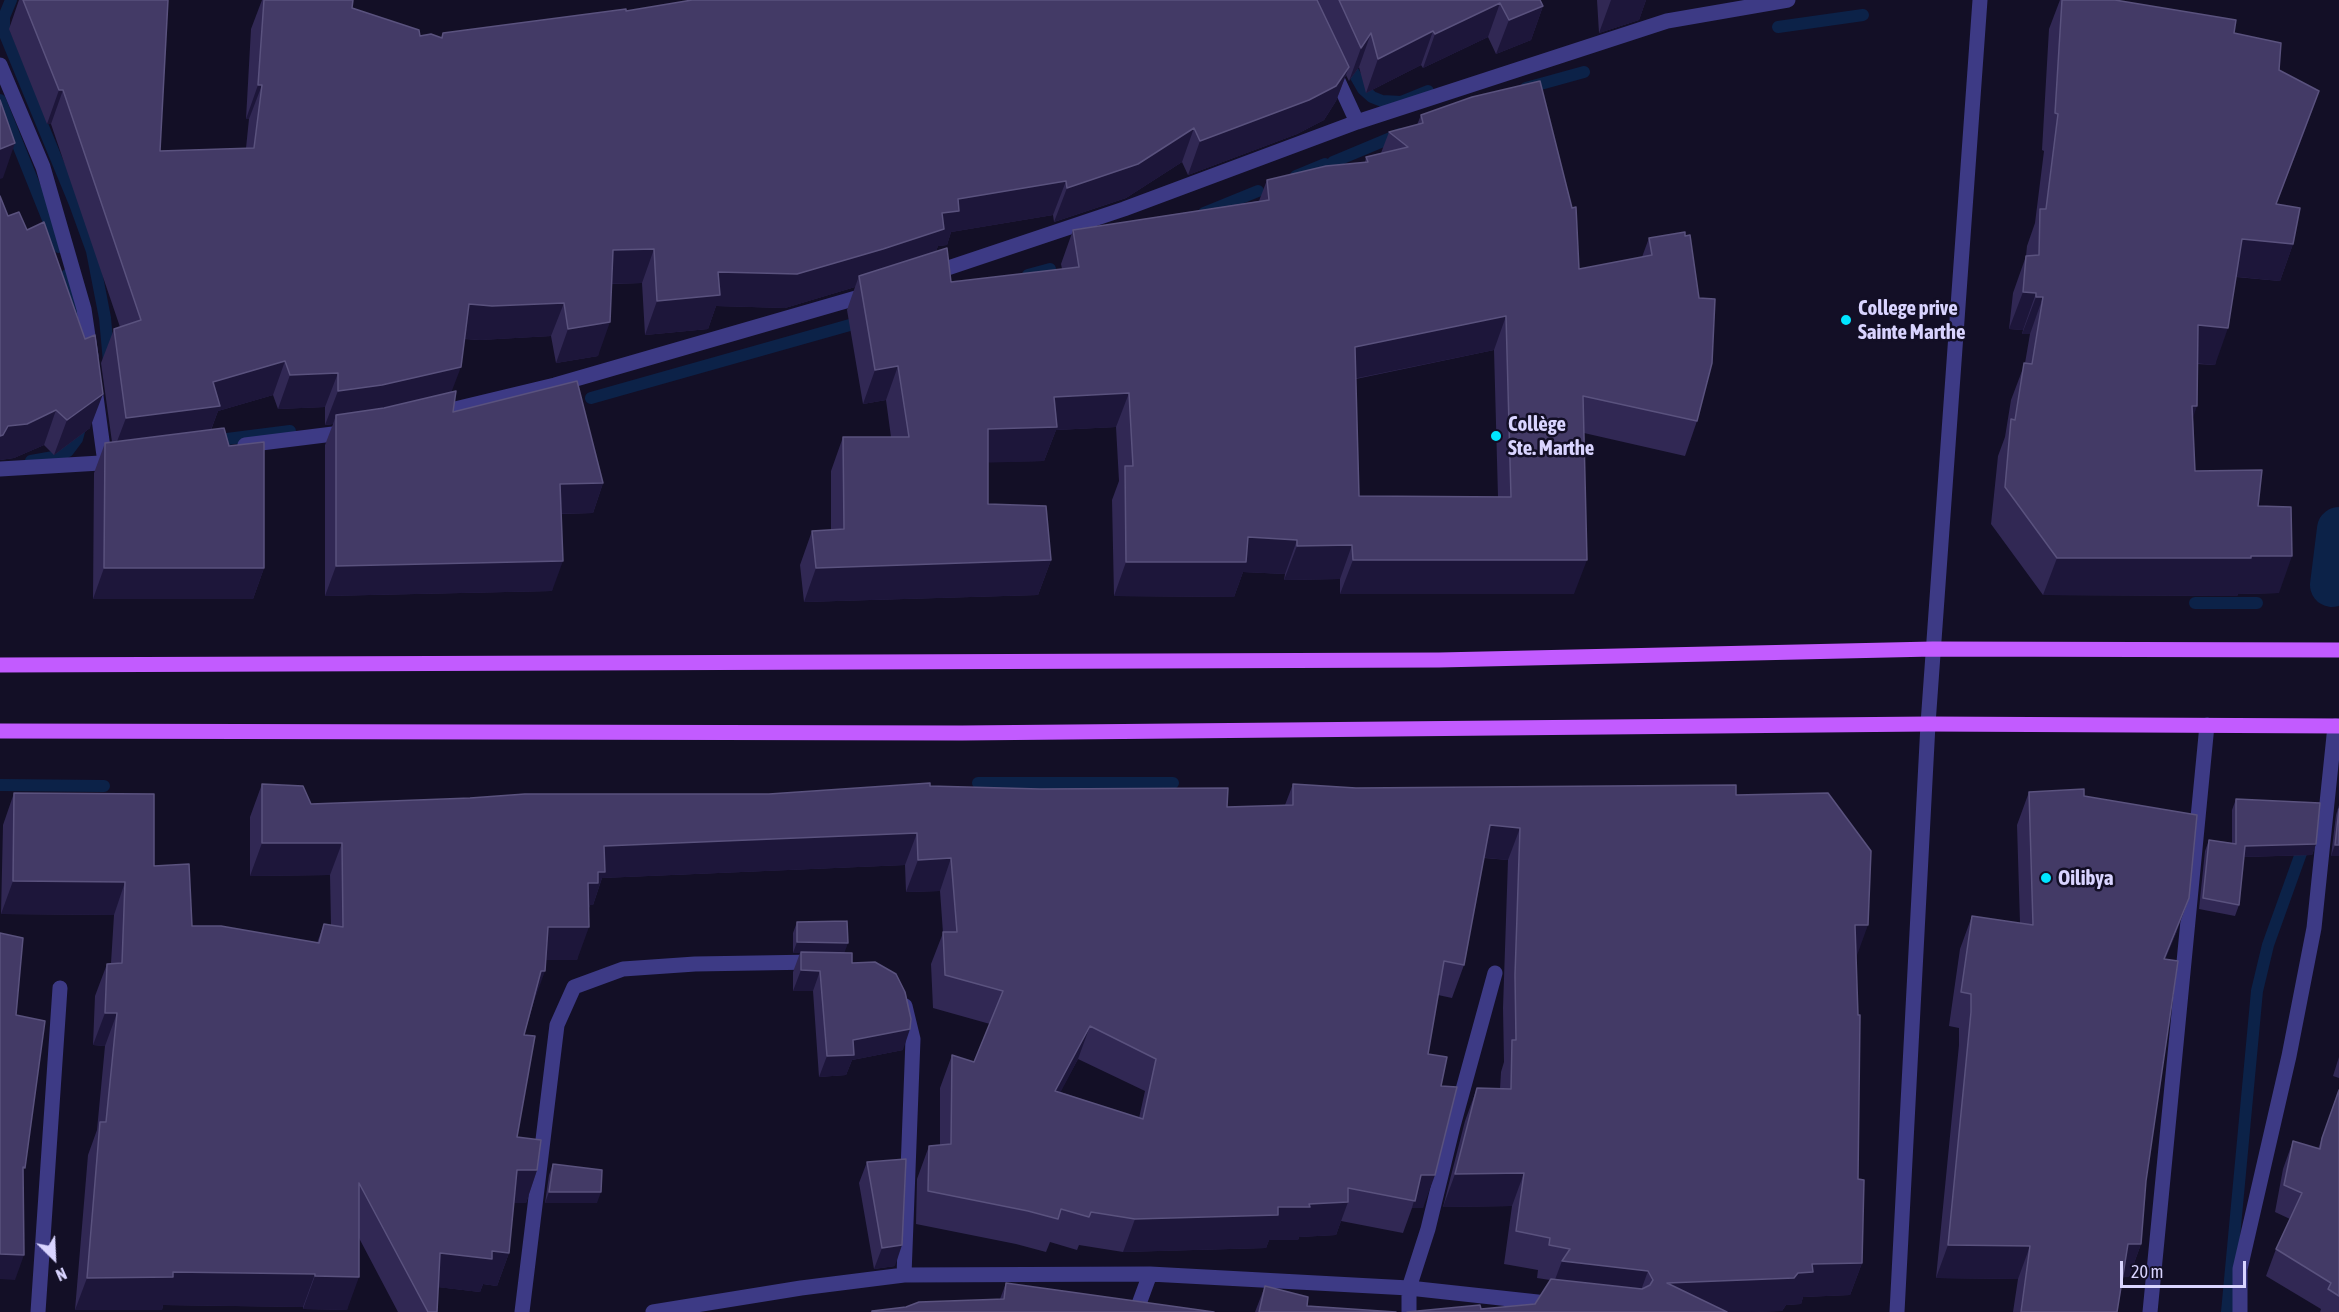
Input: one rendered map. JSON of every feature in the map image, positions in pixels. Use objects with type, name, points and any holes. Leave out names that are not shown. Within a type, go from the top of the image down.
[{"type":"main road","points":[[0,665],[1439,660],[1933,649],[2339,650]]},
{"type":"main road","points":[[0,731],[962,733],[1928,724],[2337,726]]},
{"type":"street","points":[[920,277],[1124,208],[1357,122],[1667,21],[1788,0]]},
{"type":"street","points":[[1898,1312],[1928,724],[1980,0]]},
{"type":"street","points":[[1328,61],[1357,122]]},
{"type":"street","points":[[0,65],[42,167],[84,309],[105,463]]},
{"type":"street","points":[[417,418],[555,385],[886,289]]},
{"type":"street","points":[[233,447],[360,430]]},
{"type":"street","points":[[0,469],[129,460]]},
{"type":"street","points":[[2150,1312],[2207,725]]},
{"type":"street","points":[[2240,1312],[2240,1269],[2289,1056],[2314,928],[2337,726]]},
{"type":"street","points":[[522,1312],[557,1025],[574,987],[623,969],[695,964],[828,962]]},
{"type":"street","points":[[1409,1312],[1410,1288],[1428,1229],[1453,1126],[1495,973]]},
{"type":"street","points":[[38,1312],[60,988]]},
{"type":"street","points":[[898,992],[907,1009],[913,1039],[904,1275]]},
{"type":"street","points":[[1136,1312],[1150,1274]]},
{"type":"street","points":[[653,1312],[801,1288],[904,1275],[1150,1274],[1410,1288],[1573,1306]]},
{"type":"building","points":[[23,0],[168,0],[160,151],[254,148],[262,85],[258,85],[264,0],[353,0],[352,8],[419,30],[420,36],[431,34],[442,38],[443,33],[626,9],[626,11],[692,0],[1317,0],[1349,67],[1336,86],[1309,100],[1200,141],[1194,128],[1138,164],[1067,188],[1066,181],[958,199],[959,211],[942,213],[944,229],[797,274],[718,272],[720,295],[657,301],[654,249],[613,250],[610,322],[568,329],[564,303],[492,306],[469,304],[461,367],[382,385],[338,391],[338,373],[290,375],[285,361],[213,382],[220,406],[126,418],[114,329],[141,320],[63,90],[59,90]]},
{"type":"building","points":[[1339,0],[1540,0],[1543,6],[1509,20],[1500,3],[1435,34],[1433,31],[1378,59],[1371,33],[1361,48]]},
{"type":"building","points":[[2062,0],[2115,0],[2236,20],[2234,33],[2281,43],[2279,70],[2319,91],[2276,204],[2300,208],[2293,244],[2242,239],[2228,328],[2198,325],[2197,406],[2192,406],[2195,471],[2262,470],[2258,506],[2291,507],[2292,556],[2057,558],[2005,487],[2011,419],[2015,420],[2024,363],[2032,364],[2043,297],[2036,297],[2036,293],[2023,292],[2026,256],[2039,255],[2040,209],[2046,209],[2058,114],[2055,113]]},
{"type":"building","points":[[1540,81],[1572,208],[1576,207],[1579,269],[1652,255],[1649,238],[1685,232],[1685,236],[1690,235],[1699,298],[1715,299],[1712,363],[1697,421],[1583,396],[1587,560],[1353,560],[1352,545],[1297,546],[1297,540],[1248,537],[1246,562],[1126,562],[1125,466],[1133,466],[1129,393],[1054,397],[1057,427],[988,429],[988,504],[1046,506],[1051,560],[816,568],[812,531],[844,529],[843,437],[909,437],[898,366],[875,370],[859,276],[947,248],[951,282],[1079,267],[1073,230],[1269,200],[1267,180],[1326,166],[1368,162],[1366,157],[1408,147],[1389,132],[1423,123],[1421,115],[1472,97]],"holes":[[[1506,316],[1511,497],[1359,496],[1355,347]]]},
{"type":"building","points":[[0,100],[15,143],[0,149]]},
{"type":"building","points":[[0,196],[8,216],[19,212],[27,230],[44,222],[85,339],[95,335],[103,394],[67,420],[56,410],[27,424],[8,426],[0,436]]},
{"type":"building","points":[[577,381],[603,483],[560,484],[563,561],[336,566],[336,415],[384,408],[456,391],[453,412]]},
{"type":"building","points":[[224,428],[229,446],[264,442],[264,568],[104,568],[105,443]]},
{"type":"building","points":[[930,783],[930,786],[1040,789],[1228,788],[1227,807],[1293,805],[1293,784],[1356,788],[1736,785],[1736,795],[1828,793],[1871,851],[1868,925],[1855,925],[1858,1015],[1860,1015],[1858,1179],[1864,1180],[1862,1263],[1812,1264],[1813,1272],[1798,1273],[1794,1278],[1667,1283],[1727,1312],[1407,1312],[1480,1305],[1481,1309],[1535,1304],[1551,1279],[1642,1289],[1650,1285],[1653,1280],[1648,1271],[1562,1261],[1570,1249],[1549,1245],[1550,1238],[1516,1231],[1524,1173],[1455,1174],[1477,1088],[1511,1089],[1512,1040],[1516,1040],[1515,975],[1520,828],[1490,825],[1464,965],[1444,961],[1428,1054],[1447,1057],[1441,1086],[1457,1087],[1435,1175],[1421,1175],[1415,1201],[1348,1188],[1348,1202],[1309,1204],[1310,1207],[1278,1207],[1278,1215],[1135,1219],[1091,1212],[1089,1217],[1061,1209],[1058,1219],[928,1191],[929,1146],[951,1144],[952,1055],[974,1062],[1003,991],[945,975],[943,932],[957,932],[951,858],[918,860],[917,833],[604,846],[605,872],[598,872],[598,883],[588,883],[589,927],[548,927],[545,971],[541,971],[524,1035],[535,1036],[517,1137],[541,1140],[537,1170],[517,1170],[509,1253],[492,1251],[492,1259],[440,1253],[437,1312],[428,1312],[359,1183],[359,1277],[315,1276],[315,1274],[173,1272],[173,1277],[87,1278],[100,1122],[106,1122],[117,1013],[105,1013],[107,964],[122,963],[125,882],[13,881],[14,793],[154,794],[154,866],[189,864],[192,926],[221,926],[319,943],[324,924],[343,927],[342,843],[262,843],[262,784],[303,786],[311,804],[525,794],[769,794]],"holes":[[[1090,1026],[1156,1059],[1143,1119],[1055,1091]]]},
{"type":"building","points":[[2084,789],[2084,796],[2197,815],[2189,898],[2164,959],[2178,961],[2146,1181],[2141,1244],[2128,1244],[2117,1312],[2021,1312],[2030,1246],[1948,1245],[1971,1012],[1971,994],[1961,992],[1972,916],[2033,925],[2029,792]]},
{"type":"building","points":[[2236,799],[2320,803],[2316,844],[2245,846],[2239,905],[2203,898],[2209,840],[2236,844]]},
{"type":"building","points":[[2339,809],[2339,845],[2335,845]]},
{"type":"building","points":[[847,921],[848,943],[797,942],[797,922]]},
{"type":"building","points":[[0,933],[23,938],[16,1015],[45,1021],[25,1168],[23,1167],[24,1255],[0,1254]]},
{"type":"building","points":[[801,952],[852,953],[852,963],[875,962],[896,974],[905,992],[911,1019],[910,1029],[853,1040],[854,1055],[827,1056],[820,971],[801,970]]},
{"type":"building","points":[[2339,1090],[2339,1296],[2328,1289],[2331,1283],[2276,1249],[2302,1193],[2284,1185],[2293,1141],[2320,1149]]},
{"type":"building","points":[[906,1159],[902,1245],[882,1248],[867,1162]]},
{"type":"building","points":[[553,1164],[602,1170],[601,1192],[549,1192]]},
{"type":"building","points":[[1006,1283],[1214,1312],[872,1312],[906,1307],[919,1302],[1004,1299]]},
{"type":"building","points":[[1265,1286],[1308,1297],[1307,1306],[1396,1312],[1259,1312]]},
{"type":"waterway","points":[[11,0],[4,17],[4,32],[92,251],[105,318],[109,362]]},
{"type":"waterway","points":[[1778,27],[1863,15]]},
{"type":"waterway","points":[[1347,61],[1363,89],[1372,97],[1382,101],[1401,102],[1428,91]]},
{"type":"waterway","points":[[1526,88],[1584,72]]},
{"type":"waterway","points":[[0,100],[59,247]]},
{"type":"waterway","points":[[1333,162],[1400,134]]},
{"type":"waterway","points":[[1296,176],[1325,164]]},
{"type":"waterway","points":[[1204,213],[1258,191]]},
{"type":"waterway","points":[[1028,275],[1050,269]]},
{"type":"waterway","points":[[67,275],[75,320]]},
{"type":"waterway","points":[[591,398],[864,321]]},
{"type":"waterway","points":[[31,461],[59,456],[68,451],[77,439],[81,424]]},
{"type":"waterway","points":[[219,440],[290,431]]},
{"type":"waterway","points":[[2332,585],[2339,529]]},
{"type":"waterway","points":[[2195,603],[2257,603]]},
{"type":"waterway","points":[[978,783],[1173,783]]},
{"type":"waterway","points":[[0,785],[104,786]]},
{"type":"waterway","points":[[2227,1312],[2257,991],[2268,945],[2305,842]]},
{"type":"place","name":"College prive Sainte Marthe","points":[[1846,320]]},
{"type":"place","name":"Collège Ste. Marthe","points":[[1496,436]]},
{"type":"place","name":"Oilibya","points":[[2046,878]]}]
